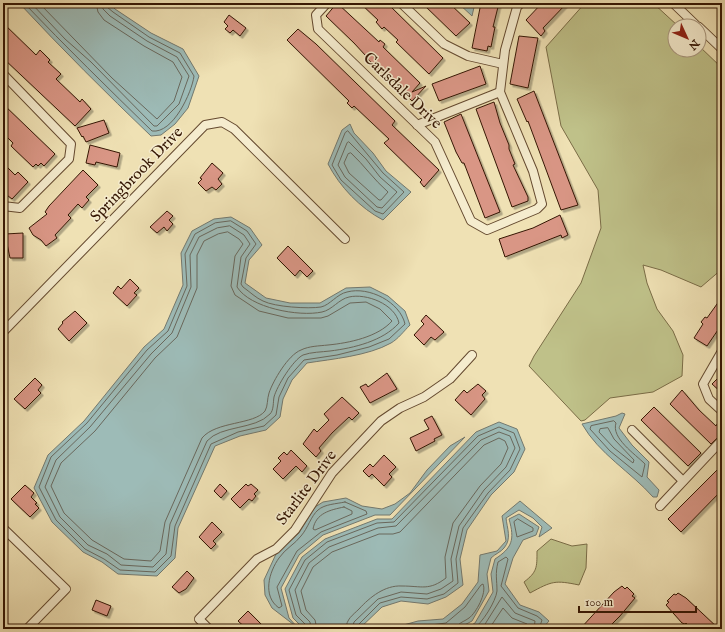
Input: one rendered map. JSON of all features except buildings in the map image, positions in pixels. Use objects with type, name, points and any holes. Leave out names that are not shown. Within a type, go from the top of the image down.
[{"type":"street","name":"Carlsdale Drive","points":[[327,3],[316,15],[318,29],[435,142],[471,221],[487,230],[537,209],[542,204],[532,171],[500,92],[505,50],[517,7],[521,3]]},
{"type":"street","points":[[401,3],[444,44],[468,56],[503,64]]},
{"type":"street","points":[[673,3],[689,18]]},
{"type":"street","points":[[707,35],[722,49]]},
{"type":"street","points":[[3,74],[71,144],[68,159],[20,208],[3,206]]},
{"type":"street","points":[[417,125],[500,92]]},
{"type":"street","name":"Springbrook Drive","points":[[3,332],[205,125],[222,122],[234,130],[346,239]]},
{"type":"street","points":[[722,352],[703,384],[704,391],[722,411]]},
{"type":"street","name":"Starlite Drive","points":[[209,629],[199,620],[257,559],[276,549],[295,530],[332,473],[381,421],[400,408],[424,396],[450,379],[472,355]]},
{"type":"street","points":[[632,430],[683,481]]},
{"type":"street","points":[[660,506],[722,440]]},
{"type":"street","points":[[3,528],[66,589],[27,629]]},
{"type":"green space","points":[[585,3],[653,3],[669,18],[667,18],[667,58],[707,58],[707,54],[722,68],[722,269],[701,287],[661,270],[643,265],[647,283],[657,309],[673,331],[683,355],[682,376],[653,392],[610,398],[585,420],[581,421],[529,366],[581,283],[601,228],[598,190],[561,126],[546,47]]},
{"type":"green space","points":[[551,539],[572,546],[587,544],[586,568],[579,585],[559,582],[549,584],[530,593],[524,582],[534,572],[537,562],[537,551]]},
{"type":"water","points":[[19,3],[109,3],[115,9],[151,33],[183,49],[199,76],[188,108],[175,124],[161,135],[151,136],[84,71]]},
{"type":"water","points":[[458,3],[475,3],[472,16]]},
{"type":"water","points":[[350,124],[354,133],[373,153],[386,171],[411,192],[383,220],[366,209],[351,196],[338,181],[328,164],[342,130]]},
{"type":"water","points":[[231,217],[250,228],[262,245],[249,260],[245,283],[266,298],[290,303],[320,303],[346,288],[370,287],[388,296],[405,311],[410,325],[391,343],[372,351],[307,363],[292,380],[283,399],[280,417],[266,430],[240,436],[215,446],[178,528],[175,558],[157,576],[118,574],[102,562],[83,552],[52,522],[34,488],[48,455],[84,421],[144,347],[164,329],[183,285],[181,253],[192,231],[214,219]]},
{"type":"water","points":[[622,413],[625,414],[619,428],[632,445],[649,462],[647,477],[659,490],[657,497],[653,497],[606,454],[589,435],[582,424],[616,416]]},
{"type":"water","points":[[499,422],[517,429],[525,449],[514,472],[491,495],[467,530],[460,559],[463,585],[446,597],[428,604],[401,601],[382,607],[359,629],[304,629],[293,618],[285,589],[302,557],[325,539],[377,519],[392,519],[476,432]]},
{"type":"water","points":[[465,437],[390,515],[375,515],[323,535],[299,555],[281,588],[289,618],[298,628],[272,608],[265,595],[264,580],[276,554],[299,533],[315,507],[323,502],[346,498],[362,506],[382,509],[395,504],[410,493],[427,470],[450,446]]},
{"type":"water","points":[[520,501],[552,528],[539,537],[542,527],[533,518],[519,510],[506,518],[508,541],[503,549],[491,558],[487,574],[489,591],[472,621],[457,629],[389,629],[418,621],[443,619],[462,604],[478,582],[480,555],[497,551],[506,541],[502,516]]},
{"type":"water","points":[[519,514],[539,527],[536,535],[523,540],[513,558],[505,584],[520,605],[539,612],[549,621],[542,629],[465,629],[475,623],[493,592],[491,574],[495,559],[505,551],[511,543],[512,533],[509,519]]}]
